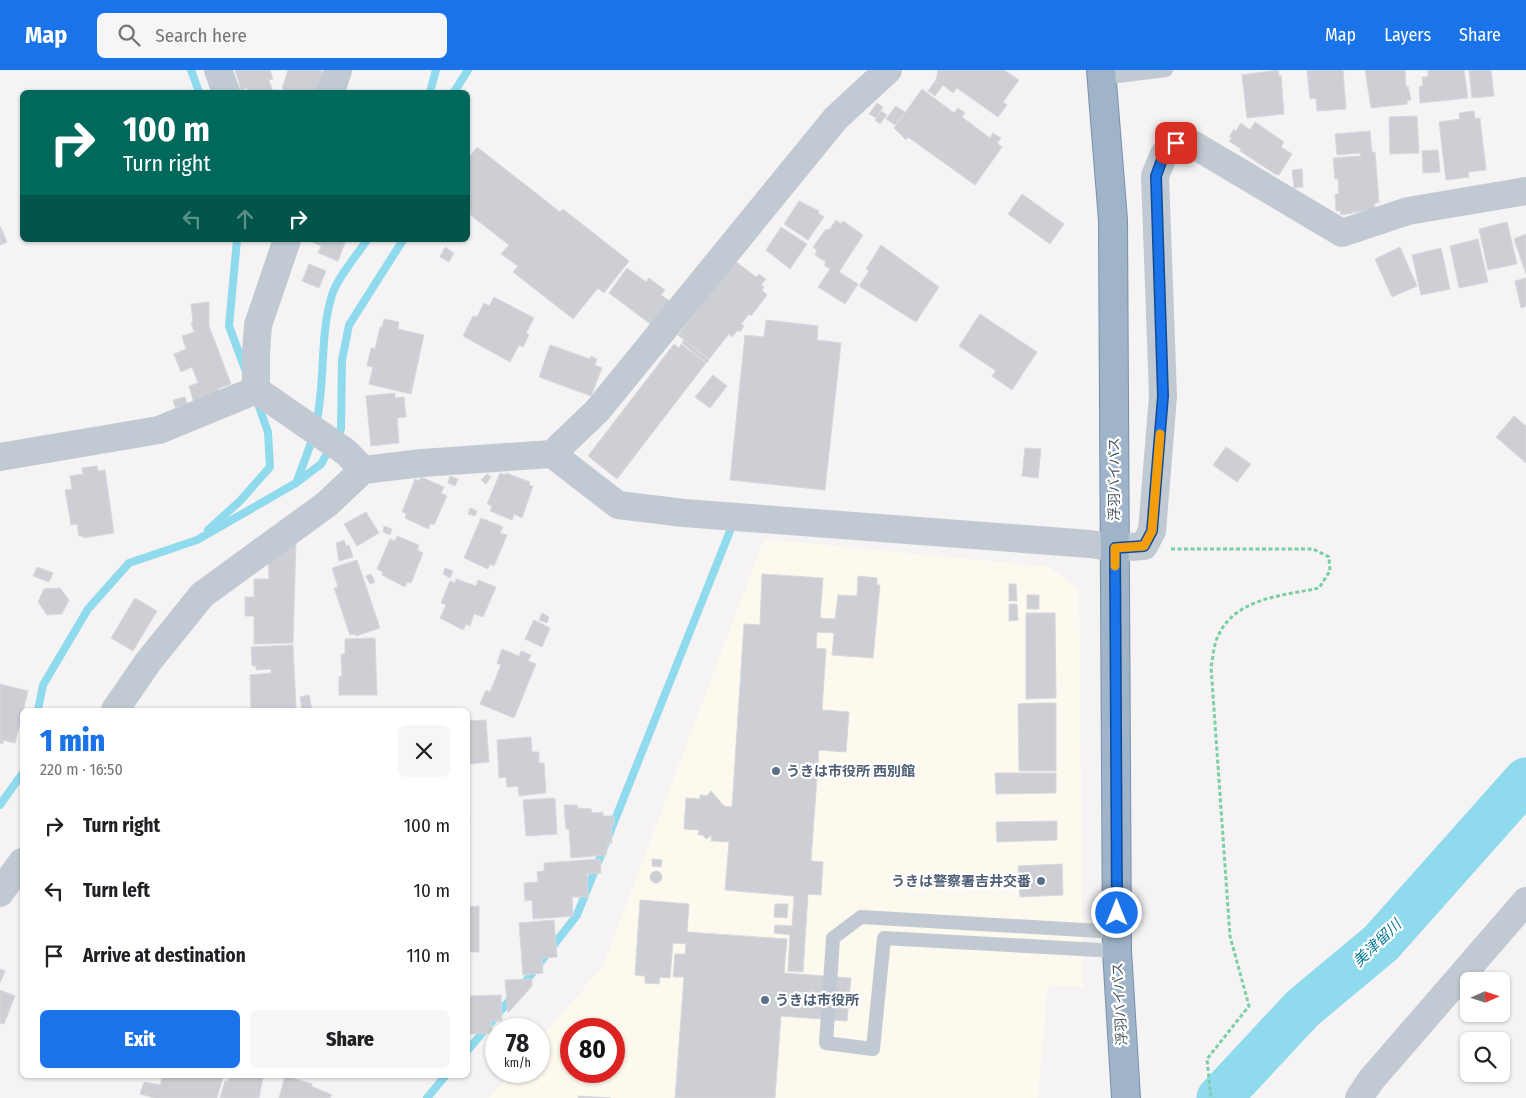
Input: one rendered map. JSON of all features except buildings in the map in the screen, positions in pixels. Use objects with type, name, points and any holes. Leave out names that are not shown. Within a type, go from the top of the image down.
[{"type":"highway","name":"浮羽バイパス","points":[[1102,74],[1113,220],[1117,942],[1126,1098]]},
{"type":"street","points":[[218,70],[225,90]]},
{"type":"street","points":[[332,90],[338,70]]},
{"type":"street","points":[[256,390],[354,461],[422,463],[552,454],[597,411],[836,118],[888,70]]},
{"type":"street","points":[[552,454],[618,505],[684,513],[1090,544],[1115,548],[1144,546],[1152,531],[1163,396],[1156,176],[1164,154],[1176,143],[1194,145],[1342,233],[1408,211],[1526,191]]},
{"type":"street","points":[[256,390],[258,326],[286,242]]},
{"type":"street","points":[[0,457],[159,430],[256,390]]},
{"type":"street","points":[[116,708],[148,662],[202,596],[327,504],[354,461]]},
{"type":"street","points":[[0,893],[20,865]]},
{"type":"street","points":[[1359,1098],[1378,1073],[1526,901]]},
{"type":"lane","points":[[1102,74],[1166,70]]},
{"type":"lane","points":[[861,917],[1117,942],[884,938],[873,1049],[826,1043],[833,938],[861,917]]},
{"type":"path","points":[[1144,546],[1158,549],[1314,549],[1329,557],[1330,571],[1319,588],[1261,600],[1237,611],[1218,636],[1211,666],[1230,936],[1250,1006],[1207,1060],[1211,1098]]},
{"type":"shaded area","points":[[764,539],[1050,567],[1079,590],[1083,987],[1048,985],[1038,1098],[489,1098],[502,1083],[550,1083],[550,1027],[603,966]]},
{"type":"waterway","points":[[191,70],[198,90]]},
{"type":"waterway","points":[[431,90],[436,70]]},
{"type":"waterway","points":[[455,90],[468,70]]},
{"type":"waterway","points":[[237,242],[229,326],[245,369]]},
{"type":"waterway","points":[[316,424],[321,392],[325,327],[332,295],[343,274],[366,242]]},
{"type":"waterway","points":[[38,708],[43,685],[88,609],[129,563],[197,540],[296,483],[321,464],[341,429],[342,360],[349,325],[402,242]]},
{"type":"waterway","points":[[208,530],[240,501],[270,467],[268,432],[258,404]]},
{"type":"waterway","points":[[297,481],[314,435]]},
{"type":"waterway","points":[[522,986],[577,915],[734,521]]},
{"type":"waterway","points":[[0,805],[20,777]]},
{"type":"waterway","name":"美津留川","points":[[1219,1098],[1303,1008],[1381,943],[1526,780]]},
{"type":"waterway","points":[[470,1048],[513,996]]},
{"type":"waterway","points":[[427,1098],[444,1078]]},
{"type":"slow traffic","points":[[1115,566],[1115,548],[1144,546],[1152,531],[1160,434]]},
{"type":"place","name":"うきは市役所 西別館","points":[[776,771]]},
{"type":"place","name":"うきは警察署吉井交番","points":[[1041,881]]},
{"type":"place","name":"うきは市役所","points":[[765,1000]]},
{"type":"route","points":[[1117,913],[1115,548],[1144,546],[1152,531],[1163,396],[1156,176],[1164,154],[1176,143]]}]
